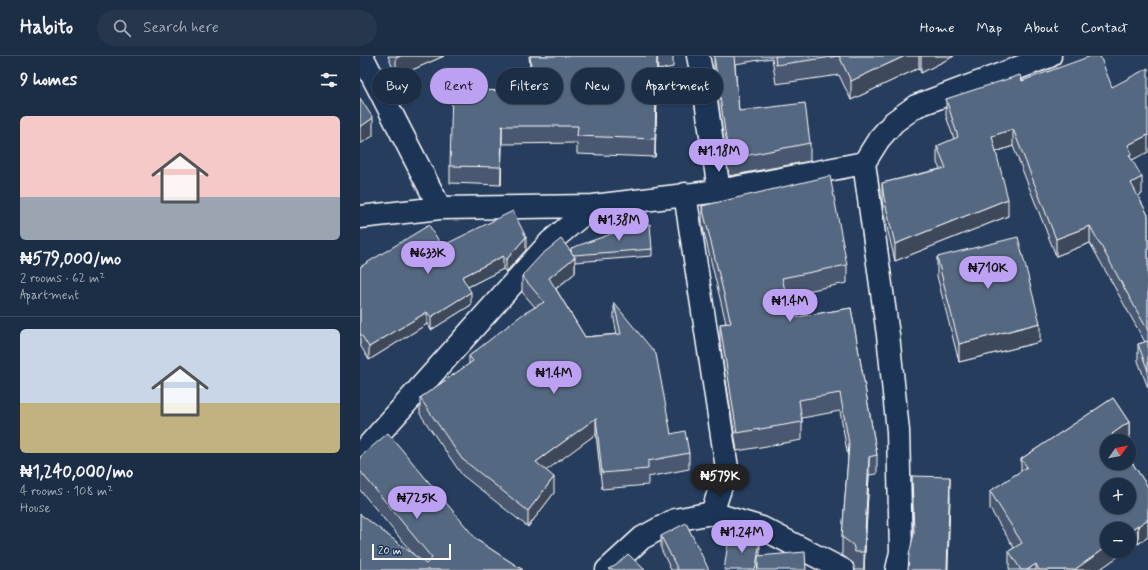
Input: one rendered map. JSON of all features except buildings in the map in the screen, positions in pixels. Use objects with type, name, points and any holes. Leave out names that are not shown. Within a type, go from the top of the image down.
[{"type":"street","points":[[362,56],[440,208]]},
{"type":"street","points":[[698,56],[703,80],[719,191]]},
{"type":"street","points":[[897,570],[902,552],[898,431],[888,335],[864,163],[878,139],[894,122],[916,106],[1050,56]]},
{"type":"street","points":[[360,217],[440,208],[593,206],[719,191],[864,163]]},
{"type":"street","points":[[686,194],[727,468],[712,513]]},
{"type":"street","points":[[360,455],[550,242],[593,206]]},
{"type":"street","points":[[607,570],[642,538],[676,520],[712,513],[762,528],[843,570]]}]
